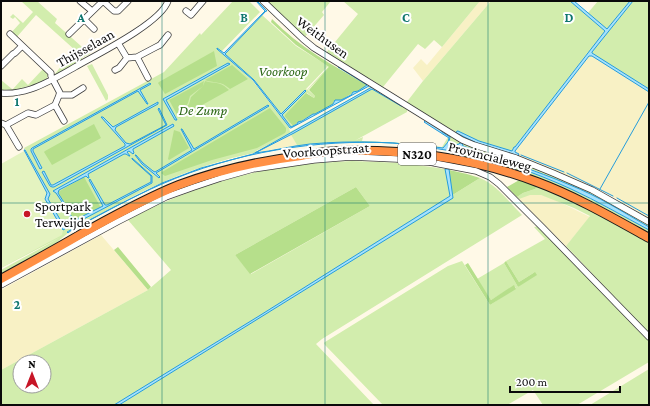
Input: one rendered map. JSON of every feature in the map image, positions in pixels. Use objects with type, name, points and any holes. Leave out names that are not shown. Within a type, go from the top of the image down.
[{"type":"highway","name":"Provincialeweg","points":[[176,190],[214,173],[252,164],[309,154],[337,151],[393,151],[422,154],[468,162],[537,182],[571,196],[649,238]]},
{"type":"highway","name":"N320","points":[[1,279],[122,212],[176,190]]},
{"type":"street","points":[[80,1],[92,12]]},
{"type":"street","points":[[69,34],[103,1],[114,11],[118,11],[128,1]]},
{"type":"street","name":"Thijsselaan","points":[[1,93],[24,91],[39,86],[118,43],[144,27],[167,5],[167,1]]},
{"type":"street","points":[[186,11],[190,15],[203,1]]},
{"type":"street","name":"Weithusen","points":[[263,1],[303,40],[314,48],[462,140],[516,158],[592,190],[649,222]]},
{"type":"street","points":[[84,19],[94,29]]},
{"type":"street","points":[[10,34],[50,72],[59,91],[55,105],[36,115],[28,113],[3,124],[19,147]]},
{"type":"street","points":[[115,70],[119,68],[127,58],[137,57],[160,45],[168,35]]},
{"type":"street","points":[[118,43],[127,58]]},
{"type":"street","points":[[1,66],[22,46]]},
{"type":"street","points":[[137,57],[148,78]]},
{"type":"street","points":[[59,95],[72,95],[82,88]]},
{"type":"street","points":[[55,105],[64,121]]},
{"type":"street","name":"Voorkoopstraat","points":[[176,190],[253,169],[314,160],[351,157],[429,162],[476,170],[490,177],[499,184],[649,337]]},
{"type":"street","name":"Provincialeweg","points":[[1,285],[166,197],[176,190]]},
{"type":"shaded area","points":[[480,1],[491,1],[423,81],[413,68],[421,59],[427,65]]},
{"type":"shaded area","points":[[588,51],[649,90],[649,218],[610,195],[576,179],[512,153]]},
{"type":"shaded area","points":[[291,132],[297,145],[253,153]]},
{"type":"shaded area","points":[[535,194],[551,198],[590,217],[566,246],[519,199],[523,196]]},
{"type":"shaded area","points":[[101,235],[148,290],[30,354],[12,354],[12,364],[1,370],[1,290]]},
{"type":"green space","points":[[21,1],[37,1],[57,19],[55,23],[90,54],[82,58],[83,60],[56,75],[55,74],[62,65],[67,64],[76,55],[76,51],[36,15],[16,38],[10,34],[20,23],[15,17],[13,19],[10,17],[13,14],[23,23],[33,12]]},
{"type":"green space","name":"De Zump","points":[[233,1],[249,1],[260,12],[221,51],[224,54],[262,15],[296,46],[328,66],[306,89],[307,90],[329,66],[330,67],[308,90],[315,96],[314,98],[307,93],[285,117],[293,126],[291,127],[282,115],[305,91],[281,115],[254,80],[231,61],[252,80],[289,127],[290,132],[369,87],[421,116],[407,110],[407,112],[356,140],[363,137],[362,141],[442,147],[448,137],[448,142],[443,148],[370,142],[335,143],[272,150],[297,145],[290,133],[256,151],[258,151],[255,153],[257,153],[195,169],[137,194],[67,232],[68,233],[49,249],[1,276],[1,270],[61,237],[1,268],[1,210],[45,199],[60,224],[46,199],[47,193],[24,148],[164,72],[200,33],[201,35]]},
{"type":"green space","points":[[266,1],[331,1],[322,12],[324,15],[304,38]]},
{"type":"green space","points":[[343,1],[480,1],[442,47],[434,40],[425,49],[418,44],[383,87],[326,53],[358,14]]},
{"type":"green space","points":[[491,1],[572,1],[587,14],[598,1],[649,1],[649,90],[588,52],[512,153],[466,138],[406,103]]},
{"type":"green space","points":[[272,19],[305,47],[367,85],[341,100],[333,102],[333,104],[293,126],[285,115],[306,93],[314,98],[315,96],[309,90],[329,67],[296,45],[271,22]]},
{"type":"green space","points":[[214,51],[217,66],[165,94],[158,83],[159,82]]},
{"type":"green space","points":[[92,64],[108,95],[108,99],[106,101],[87,66]]},
{"type":"green space","points":[[232,65],[248,79],[230,89],[221,83],[205,80]]},
{"type":"green space","points":[[43,69],[49,75],[47,80],[30,88],[29,86],[14,91],[1,91],[1,80],[12,89],[4,90],[16,89],[13,89],[22,79],[28,85]]},
{"type":"green space","points":[[204,81],[203,86],[190,96],[185,108],[185,115],[179,118],[169,100]]},
{"type":"green space","points":[[205,81],[220,84],[229,90],[186,114],[185,109],[189,104],[191,97],[203,86]]},
{"type":"green space","points":[[270,108],[286,128],[285,133],[257,148],[212,160],[165,176],[161,173],[162,172]]},
{"type":"green space","points":[[426,119],[467,144],[555,175],[595,194],[649,225],[649,227],[599,199],[531,169],[463,146],[462,143],[455,145],[456,147],[550,178],[649,229],[649,235],[616,216],[463,158],[452,151],[453,145],[449,142],[449,136]]},
{"type":"green space","points":[[94,124],[101,138],[52,165],[44,152],[45,151]]},
{"type":"green space","points":[[174,130],[180,132],[189,148],[169,160],[168,159]]},
{"type":"green space","name":"Sportpark Terweijde","points":[[24,151],[47,193],[45,199],[63,230],[62,235],[1,268],[1,164]]},
{"type":"green space","points":[[352,161],[403,163],[445,169],[451,196],[480,178],[497,189],[522,215],[316,344],[374,405],[122,405],[121,404],[129,396],[114,405],[1,405],[1,370],[12,364],[12,394],[52,394],[52,354],[30,354],[148,290],[171,270],[128,220],[189,192],[210,185],[253,173],[317,163]],"holes":[[[356,187],[370,206],[251,274],[235,255]]]},
{"type":"green space","points":[[445,169],[467,174],[480,178],[451,196]]},
{"type":"green space","points":[[84,177],[101,208],[75,220],[66,207],[65,208],[65,204],[58,192]]},
{"type":"green space","points":[[521,179],[538,185],[535,189],[523,193],[517,197],[507,187]]},
{"type":"green space","points":[[538,185],[558,193],[649,241],[649,333],[566,246],[590,216],[541,195],[530,195],[519,199],[517,197],[523,193],[535,189]]},
{"type":"green space","points":[[356,187],[370,206],[250,274],[235,255]]},
{"type":"green space","points":[[540,226],[649,340],[649,362],[577,405],[543,405],[533,390],[507,405],[383,405],[325,345],[325,342],[448,266],[462,261],[490,305],[516,288],[514,286],[491,300],[477,279],[504,263],[518,287],[535,272],[519,282],[506,261],[545,239],[534,227]]},
{"type":"green space","points":[[118,247],[151,287],[148,290],[114,250]]},
{"type":"green space","points":[[506,261],[519,282],[535,272],[537,275],[518,287],[504,263]]},
{"type":"green space","points":[[468,263],[491,300],[514,285],[516,289],[490,305],[465,265]]},
{"type":"green space","points":[[649,369],[649,405],[590,405]]},
{"type":"water","points":[[256,1],[267,11],[225,54],[254,80],[281,114],[305,90],[306,91],[282,115],[291,127],[333,104],[335,100],[341,100],[367,85],[338,67],[369,84],[369,86],[290,128],[253,80],[217,49],[224,53],[265,11]]},
{"type":"water","points":[[570,1],[574,1],[607,29],[630,1],[633,1],[592,53],[649,89],[649,92],[592,56],[589,56],[515,151],[519,154],[518,156],[477,143],[456,133],[458,131],[479,141],[512,151],[605,31]]},
{"type":"water","points":[[228,63],[230,64],[166,100],[177,120],[175,120],[163,99]]},
{"type":"water","points":[[150,83],[151,84],[140,90],[148,104],[138,91],[33,149],[42,168],[40,169],[31,151],[32,148]]},
{"type":"water","points":[[372,87],[402,106],[372,89],[255,153],[310,144],[362,142],[306,146],[247,156],[190,173],[128,200],[162,183],[201,168],[253,154]]},
{"type":"water","points":[[158,102],[158,104],[116,127],[115,130],[126,143],[130,144],[166,125],[158,109],[159,108],[167,125],[54,187],[50,186],[42,172],[44,171],[51,185],[53,185],[125,146],[125,144],[101,117],[103,117],[113,127]]},
{"type":"water","points":[[268,105],[269,106],[156,173],[160,177],[159,178],[142,164],[135,155],[155,172],[192,150],[181,129],[194,149]]},
{"type":"water","points":[[426,120],[441,129],[442,132],[450,137],[449,142],[453,145],[452,151],[398,143],[443,148],[448,142],[449,138],[424,122]]},
{"type":"water","points":[[173,124],[174,126],[133,149],[133,154],[129,151],[127,152],[130,156],[124,154],[88,174],[89,178],[86,176],[59,190],[58,193],[65,204],[64,205],[53,191]]},
{"type":"water","points":[[462,143],[463,146],[544,174],[580,189],[610,204],[649,227],[649,230],[571,189],[514,166],[455,146]]},
{"type":"water","points":[[24,150],[50,194],[48,199],[64,227],[68,226],[63,230],[45,199],[47,193]]},
{"type":"water","points":[[132,158],[152,176],[152,183],[78,222],[71,224],[73,221],[65,208],[66,207],[75,220],[103,206],[89,180],[90,179],[105,205],[151,182],[151,176]]},
{"type":"water","points":[[445,169],[449,169],[453,198],[119,405],[114,405],[450,196]]},
{"type":"water","points":[[128,200],[73,229],[68,233],[67,232]]},
{"type":"waterway","points":[[600,189],[649,102]]},
{"type":"waterway","points":[[521,155],[564,172]]},
{"type":"waterway","points":[[567,173],[613,196]]},
{"type":"waterway","points":[[617,198],[649,216]]},
{"type":"place","name":"Sportpark Terweijde","points":[[27,214]]},
{"type":"park label","name":"Voorkoop","points":[[283,71]]}]
